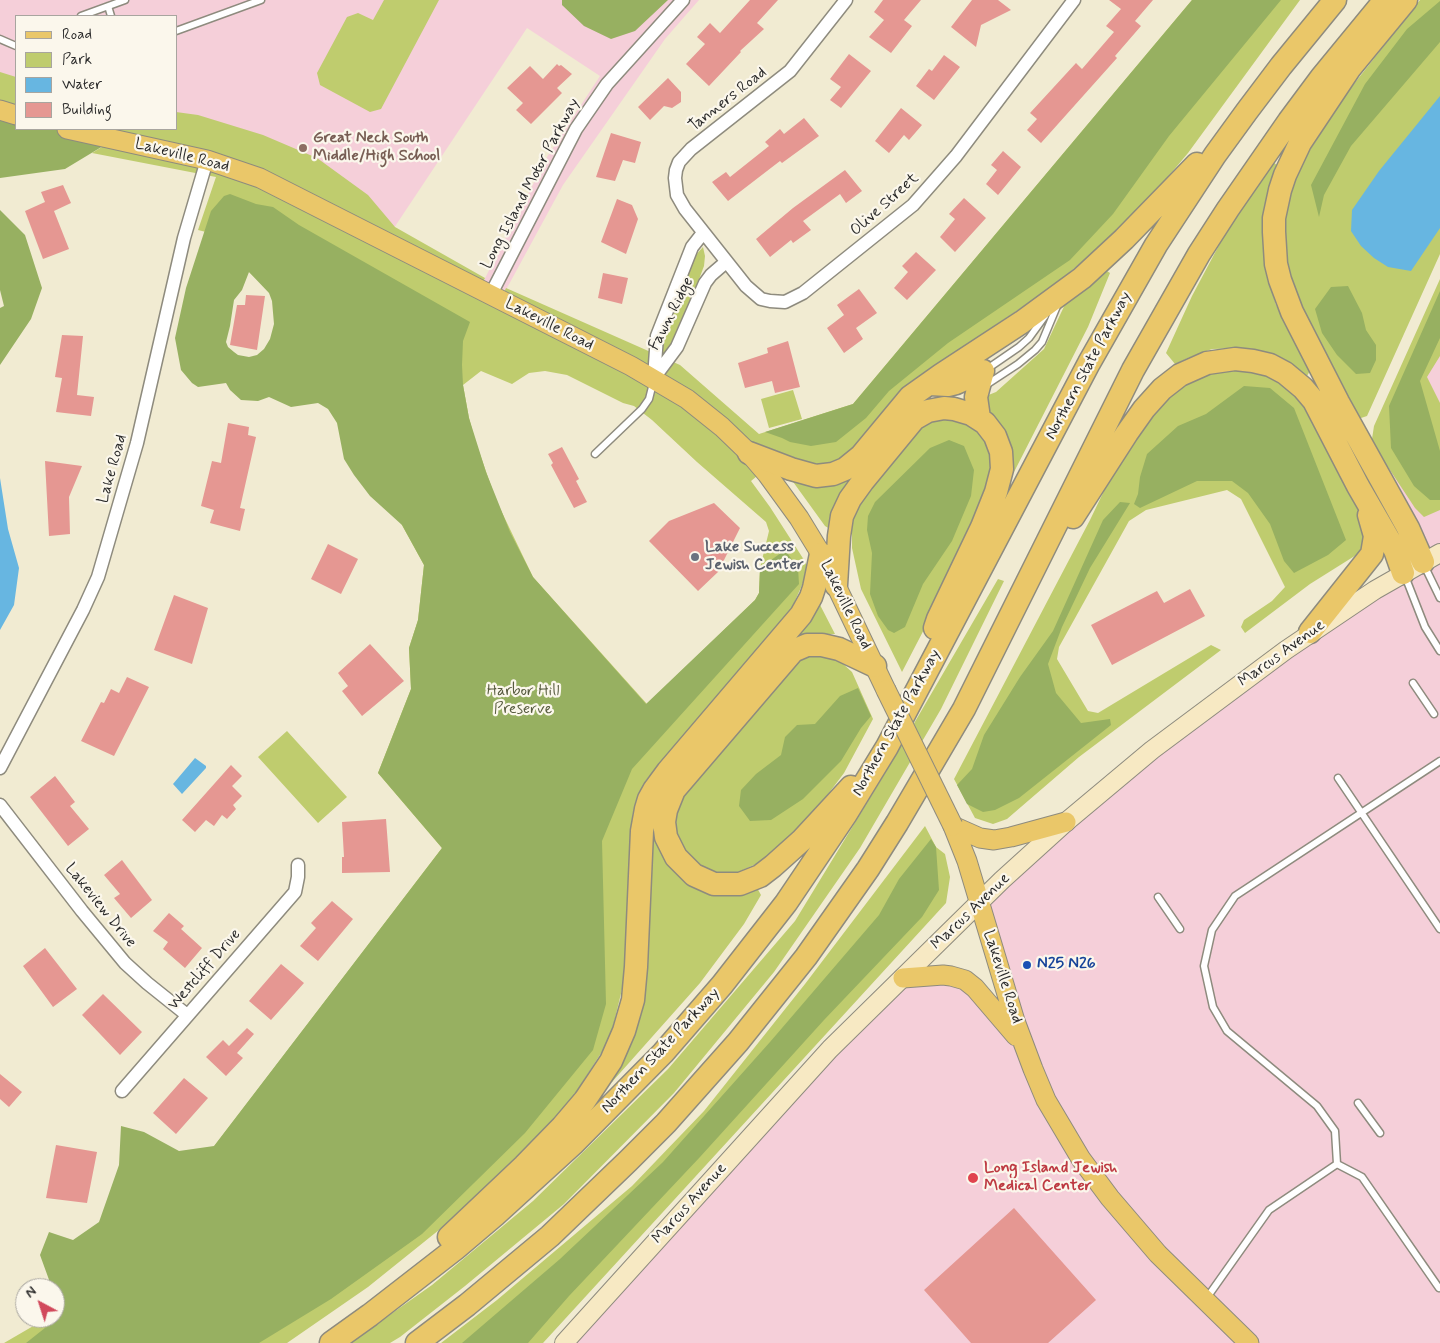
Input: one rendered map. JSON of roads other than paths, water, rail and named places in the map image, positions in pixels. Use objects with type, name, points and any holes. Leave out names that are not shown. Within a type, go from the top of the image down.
[{"type":"highway","name":"Northern State Parkway","points":[[331,1343],[462,1243],[529,1185],[606,1111],[663,1053],[722,985],[786,903],[846,814],[887,747],[1115,316],[1185,199],[1248,111],[1335,0]]},
{"type":"highway","points":[[417,1343],[508,1271],[596,1193],[660,1129],[773,1000],[836,914],[897,823],[964,708],[1133,370],[1199,254],[1228,208],[1289,121],[1384,0]]},
{"type":"highway","points":[[1406,0],[1350,68],[1300,143],[1280,190],[1274,218],[1274,232],[1278,272],[1292,312],[1408,528],[1431,557]]},
{"type":"highway","points":[[749,453],[809,474],[824,475],[839,472],[856,462],[903,405],[928,384],[1022,322],[1098,264],[1248,111]]},
{"type":"highway","points":[[1026,586],[1085,499],[1116,448],[1144,409],[1171,382],[1189,370],[1207,363],[1235,359],[1270,365],[1292,378],[1314,402],[1358,486],[1395,550],[1403,573]]},
{"type":"highway","points":[[928,384],[948,385],[964,380],[981,381],[976,403],[979,418]]},
{"type":"highway","points":[[836,585],[840,526],[846,507],[863,481],[908,424],[921,415],[936,409],[954,409],[979,418],[990,429],[999,444],[1002,460],[1000,479],[974,547],[938,619],[914,697]]},
{"type":"highway","points":[[1310,632],[1364,565],[1374,548],[1374,530],[1358,486]]},
{"type":"highway","points":[[370,1315],[465,1220],[550,1140],[585,1100],[611,1061],[624,1031],[633,1000],[642,831],[649,800],[660,781],[801,615],[814,588],[821,554]]},
{"type":"highway","points":[[875,666],[839,649],[822,644],[807,646],[793,651],[674,790],[668,804],[664,822],[668,843],[676,857],[688,870],[707,882],[731,885],[754,879],[773,866],[802,840],[887,747]]},
{"type":"main road","points":[[0,110],[15,115]]},
{"type":"main road","name":"Lakeville Road","points":[[72,130],[207,160],[260,178],[286,190],[490,296],[654,378],[706,413],[749,453],[784,496],[821,554],[953,826],[967,861],[1024,1046],[1046,1100],[1081,1159],[1110,1198],[1158,1254],[1249,1343]]},
{"type":"main road","name":"Marcus Avenue","points":[[564,1343],[825,1055],[979,903],[1066,822],[1159,745],[1310,632],[1431,557]]},
{"type":"main road","points":[[953,826],[980,838],[994,840],[1066,822]]},
{"type":"main road","points":[[903,978],[951,976],[965,980],[976,988],[1024,1046]]},
{"type":"street","name":"Long Island Motor Parkway","points":[[490,296],[576,129],[608,84],[683,0]]},
{"type":"street","name":"Tanners Road","points":[[703,233],[677,195],[675,178],[679,162],[790,72],[846,0]]},
{"type":"street","name":"Olive Street","points":[[703,233],[746,286],[761,298],[770,302],[785,302],[807,290],[901,216],[925,192],[956,156],[1074,0]]},
{"type":"street","name":"Lake Road","points":[[0,768],[83,610],[98,577],[137,443],[184,238],[207,160]]},
{"type":"street","name":"Fawn Ridge","points":[[654,378],[657,336],[690,251],[703,233]]},
{"type":"street","name":"Fawn Ridge","points":[[654,378],[678,347],[705,283],[726,262]]},
{"type":"street","name":"Lakeview Drive","points":[[0,806],[125,963],[187,1015]]},
{"type":"street","name":"Westcliff Drive","points":[[122,1091],[295,892],[298,865]]},
{"type":"lane","points":[[84,15],[125,0]]},
{"type":"lane","points":[[178,30],[262,0]]},
{"type":"lane","points":[[108,6],[111,15]]},
{"type":"lane","points":[[3,40],[15,46]]},
{"type":"lane","points":[[981,381],[1028,338],[1062,293]]},
{"type":"lane","points":[[981,381],[1018,364],[1035,350],[1042,342],[1062,293]]},
{"type":"lane","points":[[595,454],[642,409],[649,399],[654,378]]},
{"type":"lane","points":[[1431,557],[1440,598]]},
{"type":"lane","points":[[1403,573],[1425,627],[1440,651]]},
{"type":"lane","points":[[1413,683],[1434,714]]},
{"type":"lane","points":[[1337,1164],[1334,1131],[1317,1106],[1227,1030],[1213,1006],[1204,966],[1212,930],[1235,896],[1440,761]]},
{"type":"lane","points":[[1338,778],[1440,929]]},
{"type":"lane","points":[[1158,897],[1180,929]]},
{"type":"lane","points":[[1358,1104],[1380,1133]]},
{"type":"lane","points":[[1337,1164],[1362,1177],[1439,1288]]},
{"type":"lane","points":[[1204,1301],[1269,1210],[1337,1164]]},
{"type":"water","points":[[1440,96],[1440,228],[1411,271],[1388,267],[1361,246],[1351,231],[1352,210],[1379,171]]},
{"type":"water","points":[[0,478],[8,529],[19,568],[14,605],[0,630]]},
{"type":"water","points":[[195,758],[206,768],[182,794],[173,784]]},
{"type":"place","name":"Great Neck South Middle/High School","points":[[303,148]]},
{"type":"place","name":"Lake Success Jewish Center","points":[[695,557]]},
{"type":"place","name":"N25 N26","points":[[1027,965]]},
{"type":"place","name":"Long Island Jewish Medical Center","points":[[973,1178]]},
{"type":"park label","name":"Harbor Hill Preserve","points":[[523,701]]}]
